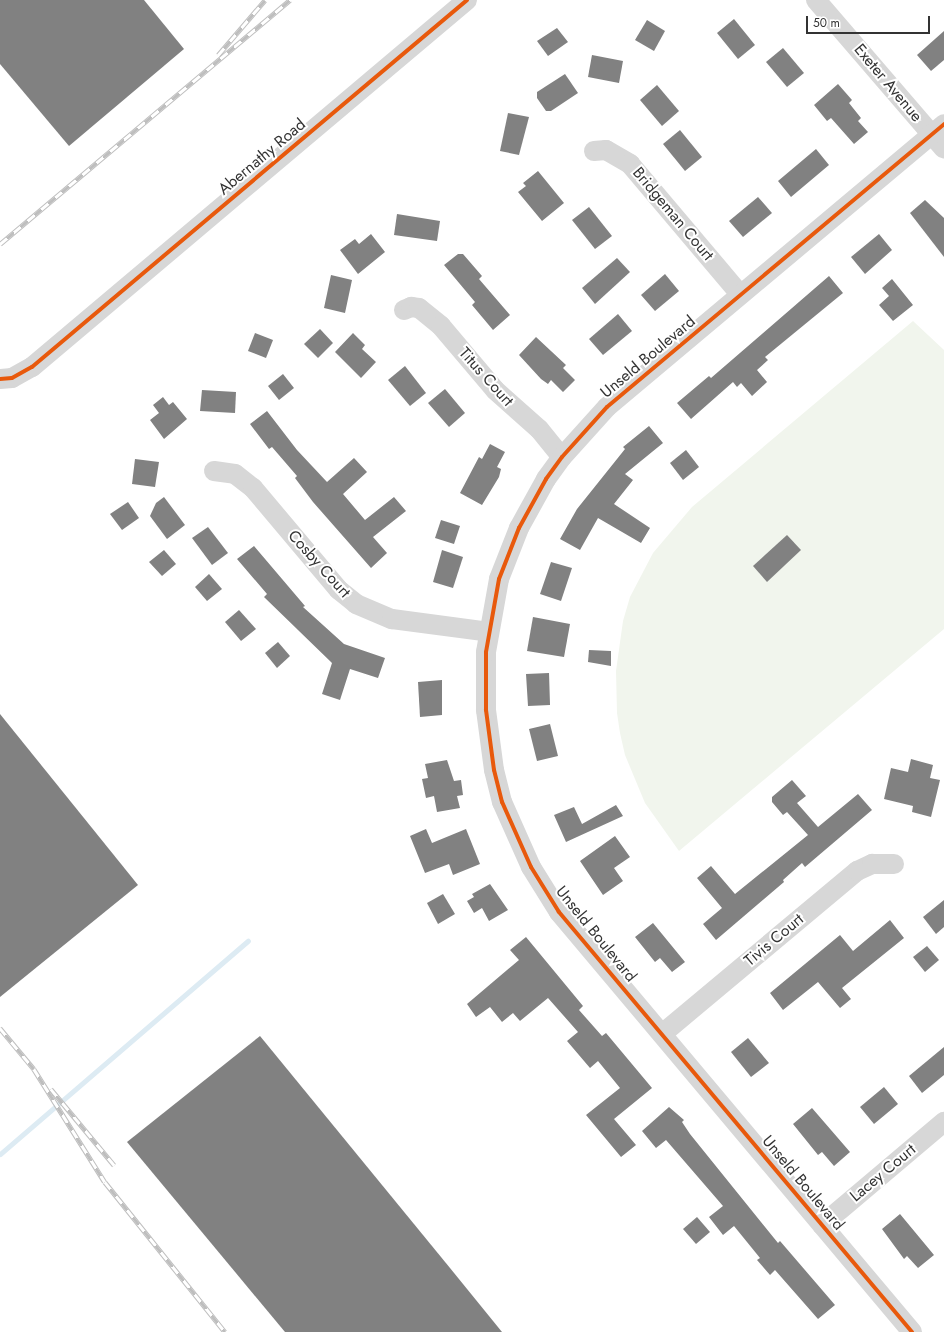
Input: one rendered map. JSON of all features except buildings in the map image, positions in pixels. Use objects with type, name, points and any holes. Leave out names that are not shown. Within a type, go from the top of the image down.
[{"type":"street","name":"Abernathy Road","points":[[0,379],[22,374],[73,333],[467,0]]},
{"type":"street","name":"Exeter Avenue","points":[[816,0],[940,136]]},
{"type":"street","name":"Unseld Boulevard","points":[[912,1332],[559,912],[519,846],[502,802],[488,739],[486,652],[499,580],[519,528],[546,479],[562,457],[607,407],[740,294],[940,136]]},
{"type":"street","name":"Bridgeman Court","points":[[594,151],[606,150],[630,164],[740,294]]},
{"type":"street","name":"Titus Court","points":[[404,310],[411,307],[419,308],[441,326],[495,390],[539,429],[562,457]]},
{"type":"street","name":"Cosby Court","points":[[214,471],[235,474],[253,488],[339,590],[356,604],[392,619],[489,632]]},
{"type":"street","name":"Tivis Court","points":[[662,1034],[857,871],[872,864],[894,864]]},
{"type":"street","name":"Lacey Court","points":[[822,1225],[944,1122]]},
{"type":"shaded area","points":[[913,321],[944,350],[944,629],[679,851],[645,803],[625,755],[620,733],[617,713],[616,671],[623,621],[630,597],[653,553],[692,507]]},
{"type":"waterway","points":[[0,1154],[248,941]]},
{"type":"railway","points":[[218,55],[265,0]]},
{"type":"railway","points":[[0,244],[290,0]]},
{"type":"railway","points":[[0,1028],[34,1069],[105,1182],[225,1332]]},
{"type":"railway","points":[[51,1089],[114,1165]]},
{"type":"cycle path","points":[[0,379],[12,378],[32,367],[467,0]]},
{"type":"cycle path","points":[[912,1332],[559,912],[531,867],[502,802],[494,770],[486,710],[486,652],[499,579],[519,528],[546,479],[562,457],[607,407],[944,124]]}]
